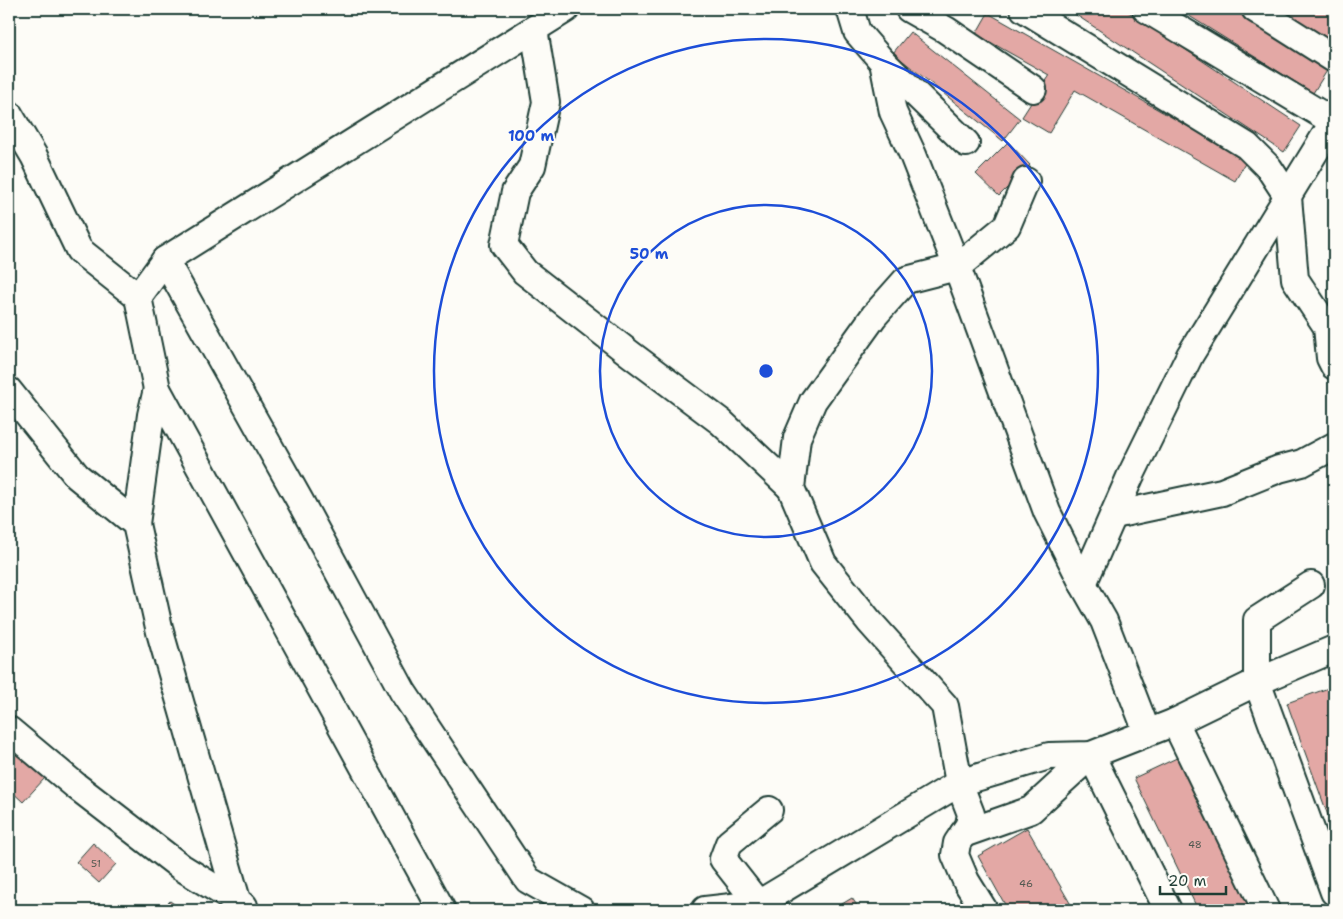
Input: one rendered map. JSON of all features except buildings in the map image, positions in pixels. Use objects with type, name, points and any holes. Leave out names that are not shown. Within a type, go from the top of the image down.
[{"type":"street","points":[[138,297],[165,260],[566,9]]},
{"type":"street","points":[[850,9],[857,32],[883,62],[966,143]]},
{"type":"street","points":[[909,9],[946,30],[1033,89]]},
{"type":"street","points":[[1024,9],[1247,146],[1269,168],[1288,197],[1295,279],[1327,327],[1330,358],[1334,366]]},
{"type":"street","points":[[1083,584],[1130,477],[1190,355],[1288,197],[1332,131],[1146,9]]},
{"type":"street","points":[[1255,9],[1334,58]]},
{"type":"street","points":[[534,29],[546,102],[532,166],[515,192],[504,245],[525,272],[721,422],[791,488],[824,563],[869,621],[945,706],[959,783],[971,814],[969,825],[957,843],[955,855],[966,881],[984,910]]},
{"type":"street","points":[[883,62],[893,112],[913,156],[957,268],[1047,512],[1104,621],[1147,732]]},
{"type":"street","points":[[9,114],[34,156],[79,250],[138,297],[157,388],[442,910]]},
{"type":"street","points":[[791,488],[797,438],[813,401],[874,316],[906,280],[957,268],[1007,226],[1026,181]]},
{"type":"street","points":[[165,260],[300,501],[403,692],[528,880],[581,910]]},
{"type":"street","points":[[157,388],[151,416],[136,524],[160,632],[244,905]]},
{"type":"street","points":[[9,391],[77,476],[136,524]]},
{"type":"street","points":[[1114,515],[1222,492],[1279,469],[1302,462],[1334,446]]},
{"type":"street","points":[[1311,586],[1257,620],[1257,682],[1334,892]]},
{"type":"street","points":[[963,834],[1031,810],[1091,755],[1176,722],[1257,682],[1334,649]]},
{"type":"street","points":[[1176,722],[1266,910]]},
{"type":"street","points":[[9,730],[76,786],[181,867],[244,905]]},
{"type":"street","points":[[705,910],[756,908],[959,783],[1048,756],[1091,755]]},
{"type":"street","points":[[1091,755],[1168,910]]},
{"type":"street","points":[[756,908],[723,858],[729,842],[769,810]]}]
